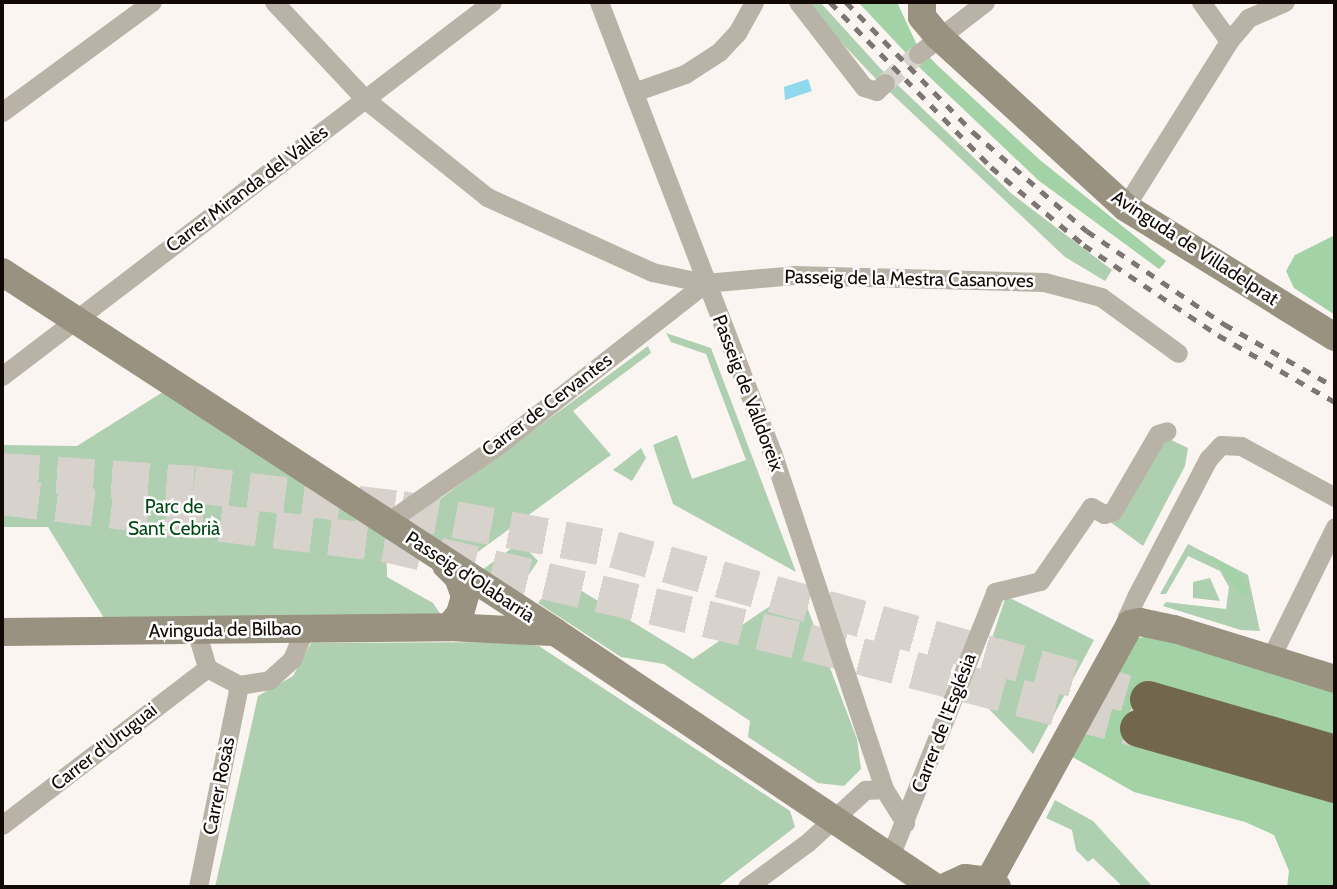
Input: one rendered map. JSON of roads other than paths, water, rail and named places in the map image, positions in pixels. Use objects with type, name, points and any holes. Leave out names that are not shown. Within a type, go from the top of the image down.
[{"type":"highway","points":[[1335,753],[1143,713],[1335,784]]},
{"type":"street","points":[[2,112],[152,2]]},
{"type":"street","name":"Passeig de la Mestra Casanoves","points":[[274,2],[293,27],[366,100],[487,197],[652,272],[705,283],[794,275],[1044,282],[1101,297],[1178,353]]},
{"type":"street","name":"Carrer Miranda del Vallès","points":[[2,376],[492,2]]},
{"type":"street","name":"Passeig de Valldoreix","points":[[599,2],[772,452],[884,789],[905,823]]},
{"type":"street","points":[[634,92],[685,74],[719,52],[737,33],[754,2]]},
{"type":"street","points":[[798,2],[864,87],[876,90],[885,83]]},
{"type":"street","points":[[922,22],[985,2]]},
{"type":"street","points":[[1201,2],[1229,41]]},
{"type":"street","points":[[1125,207],[1229,41],[1248,18],[1285,2]]},
{"type":"street","name":"Avinguda de Villadelprat","points":[[922,22],[1125,207],[1335,337]]},
{"type":"street","name":"Passeig d'Olabarria","points":[[2,272],[555,632],[836,818],[935,887]]},
{"type":"street","name":"Carrer de Cervantes","points":[[386,523],[501,443],[705,283]]},
{"type":"street","name":"Carrer de l'Església","points":[[891,855],[995,592],[1040,581],[1091,507],[1104,514],[1113,511],[1158,434],[1167,431]]},
{"type":"street","points":[[945,887],[965,878],[993,884],[1130,625],[1127,617],[1136,595],[1208,459],[1221,445],[1241,446],[1335,497]]},
{"type":"street","points":[[1270,659],[1335,527]]},
{"type":"street","points":[[434,553],[458,577],[465,596],[460,614],[449,627]]},
{"type":"street","points":[[449,627],[508,602]]},
{"type":"street","points":[[1130,625],[1147,622],[1335,679]]},
{"type":"street","name":"Avinguda de Bilbao","points":[[2,632],[449,627],[555,632]]},
{"type":"street","points":[[196,631],[206,668],[239,685],[269,680],[292,659],[305,629]]},
{"type":"street","name":"Carrer d'Uruguai","points":[[2,825],[206,668]]},
{"type":"street","name":"Carrer Rosàs","points":[[198,887],[239,685]]},
{"type":"street","points":[[747,887],[836,818],[865,790],[884,789]]},
{"type":"water","points":[[808,79],[812,91],[785,100],[784,87]]},
{"type":"tunnel","points":[[885,83],[918,54]]},
{"type":"tunnel","points":[[2,471],[194,484],[401,509],[614,549],[1148,699]]},
{"type":"tunnel","points":[[2,496],[385,543],[807,642],[1138,728]]},
{"type":"railway","points":[[830,2],[991,167],[1084,245],[1218,335],[1335,402]]},
{"type":"railway","points":[[846,2],[973,132],[1087,231],[1224,324],[1335,387]]},
{"type":"park label","name":"Parc de Sant Cebrià","points":[[174,518]]}]
